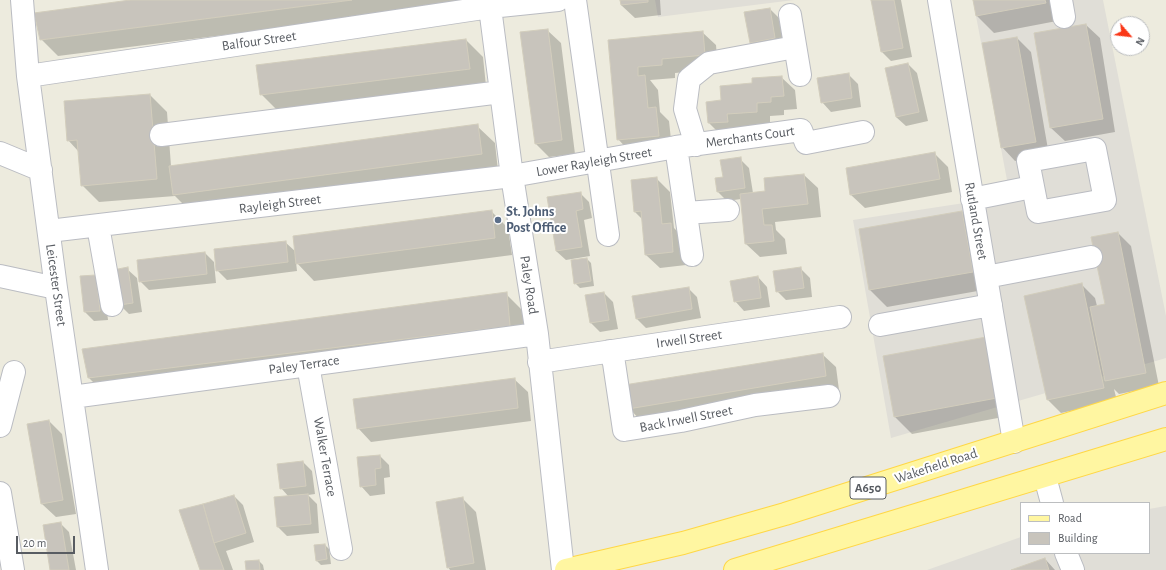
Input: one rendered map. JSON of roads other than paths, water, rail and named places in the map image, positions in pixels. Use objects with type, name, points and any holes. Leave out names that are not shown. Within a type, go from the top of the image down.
[{"type":"main road","name":"Wakefield Road","points":[[564,570],[683,543],[778,516],[1166,393]]},
{"type":"main road","points":[[735,570],[1166,439]]},
{"type":"street","name":"Leicester Street","points":[[22,0],[28,76],[56,288],[97,570]]},
{"type":"street","name":"Balfour Street","points":[[28,76],[490,4],[558,0]]},
{"type":"street","points":[[575,0],[608,235]]},
{"type":"street","name":"Rutland Street","points":[[939,0],[1014,442]]},
{"type":"street","name":"Paley Road","points":[[490,4],[512,176],[537,334],[564,570]]},
{"type":"street","points":[[790,15],[800,75]]},
{"type":"street","points":[[692,255],[686,213],[685,109],[689,79],[709,64],[795,47]]},
{"type":"street","points":[[161,135],[501,92]]},
{"type":"street","name":"Merchants Court","points":[[686,146],[801,130],[806,142],[863,132]]},
{"type":"street","name":"Lower Rayleigh Street","points":[[512,176],[686,146]]},
{"type":"street","points":[[0,153],[41,170]]},
{"type":"street","name":"Rayleigh Street","points":[[49,231],[512,176]]},
{"type":"street","points":[[972,199],[1032,187]]},
{"type":"street","points":[[686,213],[728,210]]},
{"type":"street","points":[[98,226],[112,305]]},
{"type":"street","points":[[986,278],[1091,257]]},
{"type":"street","points":[[0,276],[56,288]]},
{"type":"street","points":[[880,325],[990,304]]},
{"type":"street","name":"Irwell Street","points":[[539,362],[840,316]]},
{"type":"street","name":"Paley Terrace","points":[[72,397],[537,334]]},
{"type":"street","name":"Back Irwell Street","points":[[610,350],[614,363],[624,430],[681,422],[755,405],[829,396]]},
{"type":"street","name":"Walker Terrace","points":[[308,365],[341,549]]},
{"type":"street","points":[[0,426],[14,372]]},
{"type":"street","points":[[1045,477],[1052,502]]},
{"type":"street","points":[[0,493],[13,570]]},
{"type":"street","points":[[1066,554],[1073,570]]},
{"type":"place","name":"St. Johns Post Office","points":[[498,220]]}]
